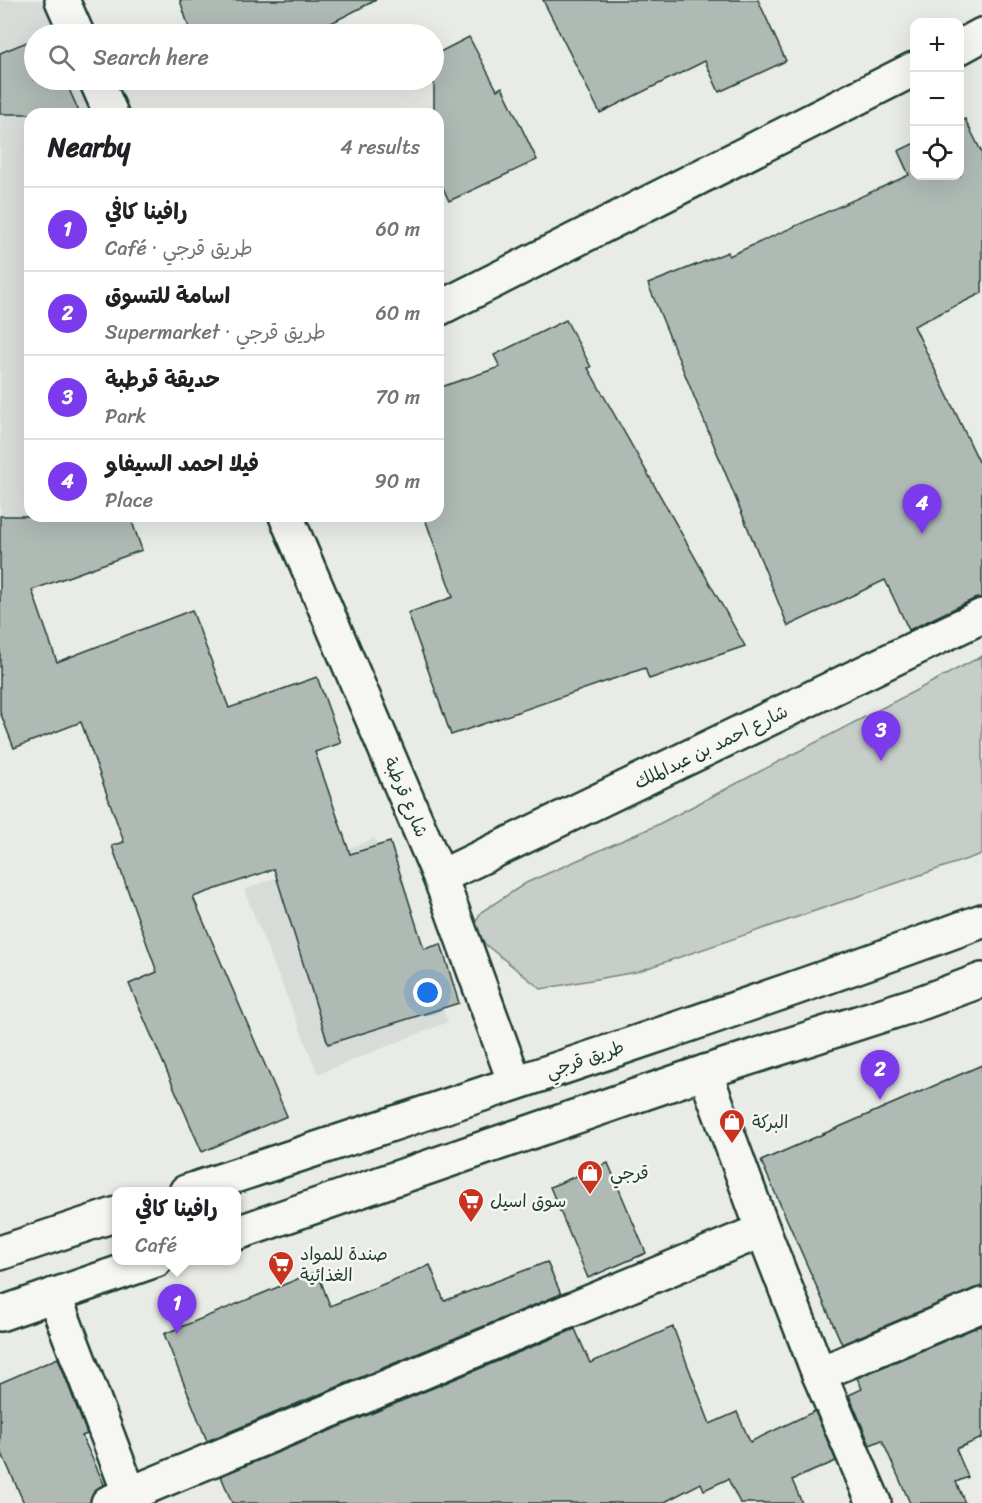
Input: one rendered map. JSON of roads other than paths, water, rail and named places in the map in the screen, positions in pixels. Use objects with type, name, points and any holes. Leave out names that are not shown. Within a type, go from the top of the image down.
[{"type":"main road","points":[[62,0],[73,24]]},
{"type":"main road","points":[[964,45],[982,35]]},
{"type":"main road","points":[[444,306],[910,72]]},
{"type":"main road","points":[[100,90],[108,108]]},
{"type":"main road","name":"شارع قرطبة","points":[[289,522],[440,877],[514,1083]]},
{"type":"main road","name":"شارع احمد بن عبدالملك","points":[[440,877],[982,616]]},
{"type":"main road","name":"طريق قرجي","points":[[198,1187],[514,1083],[887,956],[982,921]]},
{"type":"main road","points":[[241,1232],[705,1071],[923,1002],[982,980]]},
{"type":"main road","points":[[705,1071],[819,1374],[874,1503]]},
{"type":"main road","points":[[0,1253],[112,1216]]},
{"type":"main road","points":[[54,1295],[124,1500],[763,1230]]},
{"type":"main road","points":[[0,1314],[141,1265]]},
{"type":"main road","points":[[819,1374],[982,1305]]},
{"type":"place","name":"فيلا احمد السيفاو","points":[[922,534]]},
{"type":"place","name":"حديقة قرطبة","points":[[881,761]]},
{"type":"place","name":"اسامة للتسوق","points":[[880,1100]]},
{"type":"place","name":"البركة","points":[[732,1145]]},
{"type":"place","name":"قرجي","points":[[590,1196]]},
{"type":"place","name":"سوق اسيل","points":[[471,1224]]},
{"type":"place","name":"صندة للمواد الغذائية","points":[[281,1287]]},
{"type":"place","name":"رافينا كافي","points":[[177,1334]]}]
